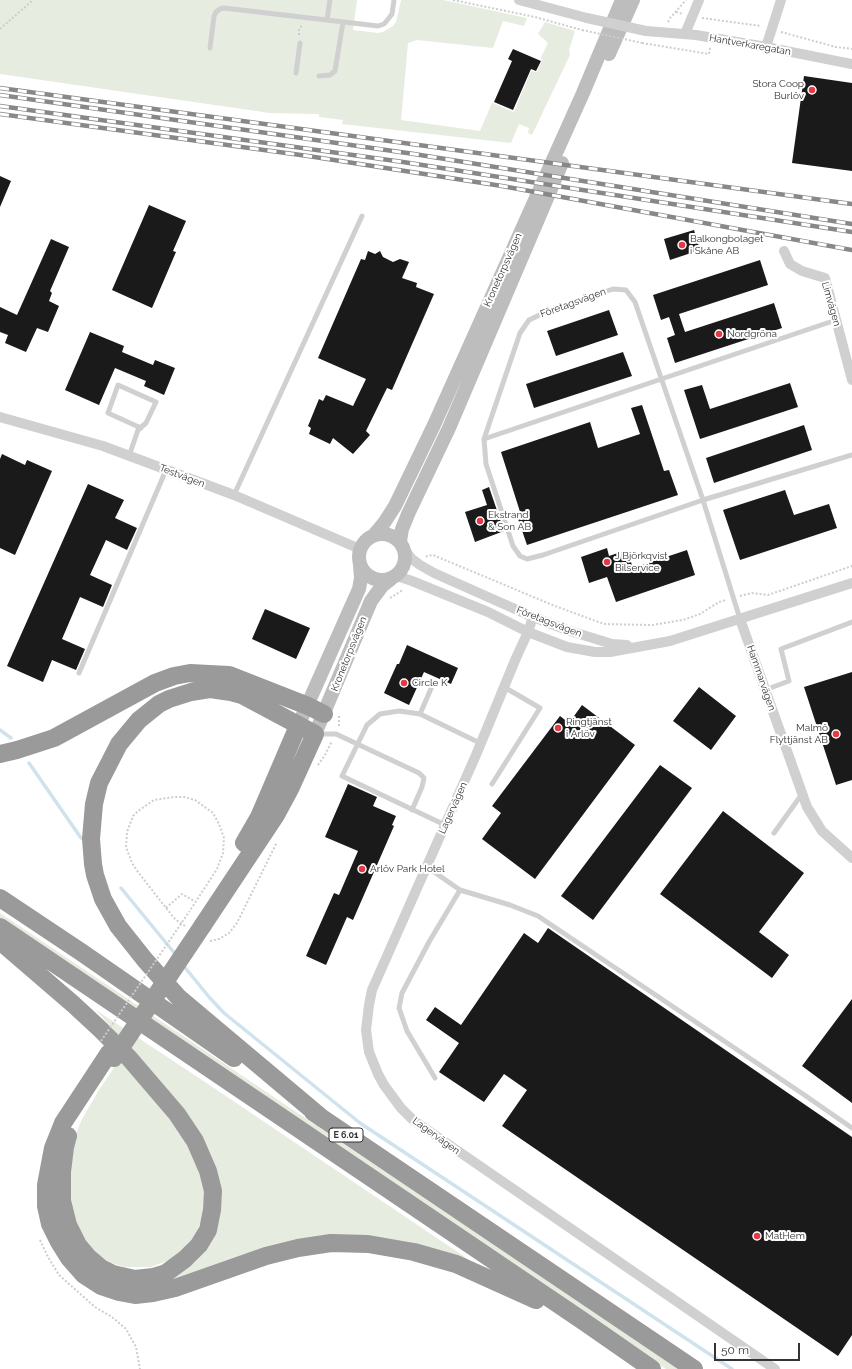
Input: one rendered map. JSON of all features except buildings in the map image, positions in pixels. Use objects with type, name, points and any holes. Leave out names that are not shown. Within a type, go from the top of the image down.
[{"type":"highway","points":[[0,754],[54,738],[155,683],[174,676],[190,673],[229,675],[308,706],[324,714]]},
{"type":"highway","points":[[323,1120],[179,998],[145,960],[118,926],[103,899],[93,864],[91,839],[92,816],[99,783],[110,759],[130,730],[148,712],[159,704],[170,699],[191,692],[210,689],[231,692],[255,701],[315,734],[290,789],[276,814],[197,925],[108,1051],[62,1123],[53,1148],[46,1185],[46,1206],[50,1224],[69,1258],[84,1275],[101,1286],[135,1295],[175,1288],[266,1256],[298,1248],[331,1243],[368,1244],[414,1252],[456,1264],[583,1321]]},
{"type":"highway","points":[[197,925],[259,817],[298,726]]},
{"type":"highway","name":"E 6.01","points":[[0,898],[81,952],[323,1120],[694,1369]]},
{"type":"highway","name":"E 6.01","points":[[0,927],[652,1369]]},
{"type":"highway","points":[[0,942],[73,1004],[129,1058],[178,1114],[196,1141],[208,1171],[213,1191],[212,1210],[208,1230],[198,1246],[185,1259],[166,1273],[153,1277],[135,1278],[113,1274],[101,1268],[89,1258],[78,1245],[68,1225],[62,1201],[62,1172],[65,1146],[71,1127],[108,1051]]},
{"type":"main road","name":"Kronetorpsvägen","points":[[374,535],[395,506],[434,425],[583,93],[622,0]]},
{"type":"main road","name":"Kronetorpsvägen","points":[[402,545],[402,529],[409,512],[449,428],[633,0]]},
{"type":"main road","points":[[388,534],[394,537],[402,545],[406,559],[403,568],[394,578],[382,581],[372,579],[365,573],[360,565],[358,557],[360,549],[368,538],[374,535],[388,534]]},
{"type":"main road","name":"Kronetorpsvägen","points":[[298,726],[359,589],[361,578],[360,565]]},
{"type":"main road","name":"Kronetorpsvägen","points":[[315,734],[371,601],[382,586],[394,578]]},
{"type":"street","name":"Hantverkaregatan","points":[[518,0],[550,4],[587,18],[646,31],[685,34],[766,47],[852,64]]},
{"type":"street","points":[[685,34],[700,0]]},
{"type":"street","points":[[766,47],[781,0]]},
{"type":"street","name":"Limvägen","points":[[784,251],[790,264],[796,268],[825,278],[852,380]]},
{"type":"street","name":"Testvägen","points":[[0,417],[103,446],[234,495],[360,549]]},
{"type":"street","name":"Företagsvägen","points":[[402,545],[412,558],[420,565],[434,573],[533,617],[570,631],[612,644],[637,646]]},
{"type":"street","name":"Företagsvägen","points":[[394,578],[412,581],[488,612],[528,632],[567,646],[595,652],[610,652],[670,641],[852,583]]},
{"type":"street","name":"Lagervägen","points":[[533,617],[528,632],[427,867],[372,990],[366,1030],[373,1063],[384,1086],[401,1108],[426,1130],[775,1369]]},
{"type":"street","name":"Hammarvägen","points":[[740,619],[807,807],[822,831],[852,858]]},
{"type":"lane","points":[[327,20],[330,0]]},
{"type":"lane","points":[[210,48],[214,16],[220,9],[224,8],[378,26],[384,24],[392,14],[394,0]]},
{"type":"lane","points":[[319,76],[330,75],[335,71],[343,22]]},
{"type":"lane","points":[[296,73],[300,43]]},
{"type":"lane","points":[[234,495],[362,216]]},
{"type":"lane","name":"Företagsvägen","points":[[740,619],[703,500],[634,302],[626,290],[613,289],[550,310],[529,320],[520,333],[484,439],[486,464],[513,546],[520,556],[527,559],[543,555],[703,500],[852,455]]},
{"type":"lane","points":[[484,439],[836,320]]},
{"type":"lane","points":[[129,456],[138,430],[141,428],[146,423],[156,402],[118,385],[108,413],[141,428]]},
{"type":"lane","points":[[79,673],[166,470]]},
{"type":"lane","points":[[765,690],[789,681],[782,649],[852,622]]},
{"type":"lane","points":[[420,714],[434,684]]},
{"type":"lane","points":[[492,784],[540,708],[504,687]]},
{"type":"lane","points":[[445,825],[342,776],[367,725],[380,714],[399,712],[420,714],[480,743]]},
{"type":"lane","points":[[315,734],[336,734],[419,773],[424,778],[422,787],[412,810]]},
{"type":"lane","points":[[774,834],[802,794]]},
{"type":"lane","points":[[427,867],[460,890],[510,905],[538,916],[852,1128]]},
{"type":"lane","points":[[435,1078],[407,1031],[399,1008],[402,993],[429,942],[460,890]]},
{"type":"path","points":[[0,29],[33,0]]},
{"type":"path","points":[[453,0],[535,17],[582,30],[642,43]]},
{"type":"path","points":[[299,36],[299,29],[302,25]]},
{"type":"path","points":[[314,769],[330,746]]},
{"type":"path","points":[[108,1051],[197,925],[196,902],[217,869],[223,854],[224,838],[219,824],[213,813],[195,800],[184,797],[154,800],[138,811],[129,825],[126,838],[126,847],[132,863],[175,919],[197,925],[220,939],[229,933],[237,923],[278,840]]},
{"type":"path","points":[[166,908],[182,894],[196,902]]},
{"type":"shaded area","points":[[0,0],[357,0],[353,30],[378,33],[383,32],[393,26],[396,22],[401,0],[443,0],[527,18],[524,26],[503,21],[493,48],[417,40],[408,43],[401,120],[480,131],[492,103],[514,112],[531,71],[537,72],[542,61],[541,57],[548,43],[538,34],[545,22],[575,31],[569,50],[570,55],[532,135],[528,133],[529,128],[519,124],[511,143],[342,124],[343,120],[319,117],[319,114],[270,113],[0,74]]},
{"type":"shaded area","points":[[0,913],[680,1369],[666,1369],[0,922]]},
{"type":"shaded area","points":[[96,1010],[468,1259],[468,1263],[375,1237],[144,1290],[175,1276],[196,1261],[211,1241],[217,1222],[175,1100]]},
{"type":"shaded area","points":[[121,1057],[155,1096],[193,1151],[205,1194],[202,1219],[193,1240],[174,1258],[151,1267],[125,1267],[111,1263],[96,1253],[83,1237],[72,1218],[67,1197],[71,1146],[82,1119]]},
{"type":"waterway","points":[[0,730],[11,738]]},
{"type":"waterway","points":[[29,763],[81,838]]},
{"type":"waterway","points":[[121,888],[176,955]]},
{"type":"waterway","points":[[183,965],[224,1013],[360,1123],[732,1369]]},
{"type":"railway","points":[[0,88],[852,204]]},
{"type":"railway","points":[[0,95],[414,154],[852,224]]},
{"type":"railway","points":[[0,106],[403,162],[852,232]]},
{"type":"railway","points":[[0,114],[308,156],[502,186],[852,250]]},
{"type":"place","name":"Stora Coop Burlöv","points":[[812,90]]},
{"type":"place","name":"Balkongbolaget i Skåne AB","points":[[682,245]]},
{"type":"place","name":"Nordgröna","points":[[719,334]]},
{"type":"place","name":"Ekstrand & Son AB","points":[[480,521]]},
{"type":"place","name":"J Björkqvist Bilservice","points":[[607,562]]},
{"type":"place","name":"Circle K","points":[[404,683]]},
{"type":"place","name":"Ringtjänst i Arlöv","points":[[558,728]]},
{"type":"place","name":"Malmö Flyttjänst AB","points":[[836,734]]},
{"type":"place","name":"Arlöv Park Hotel","points":[[362,869]]},
{"type":"place","name":"MatHem","points":[[757,1236]]}]
